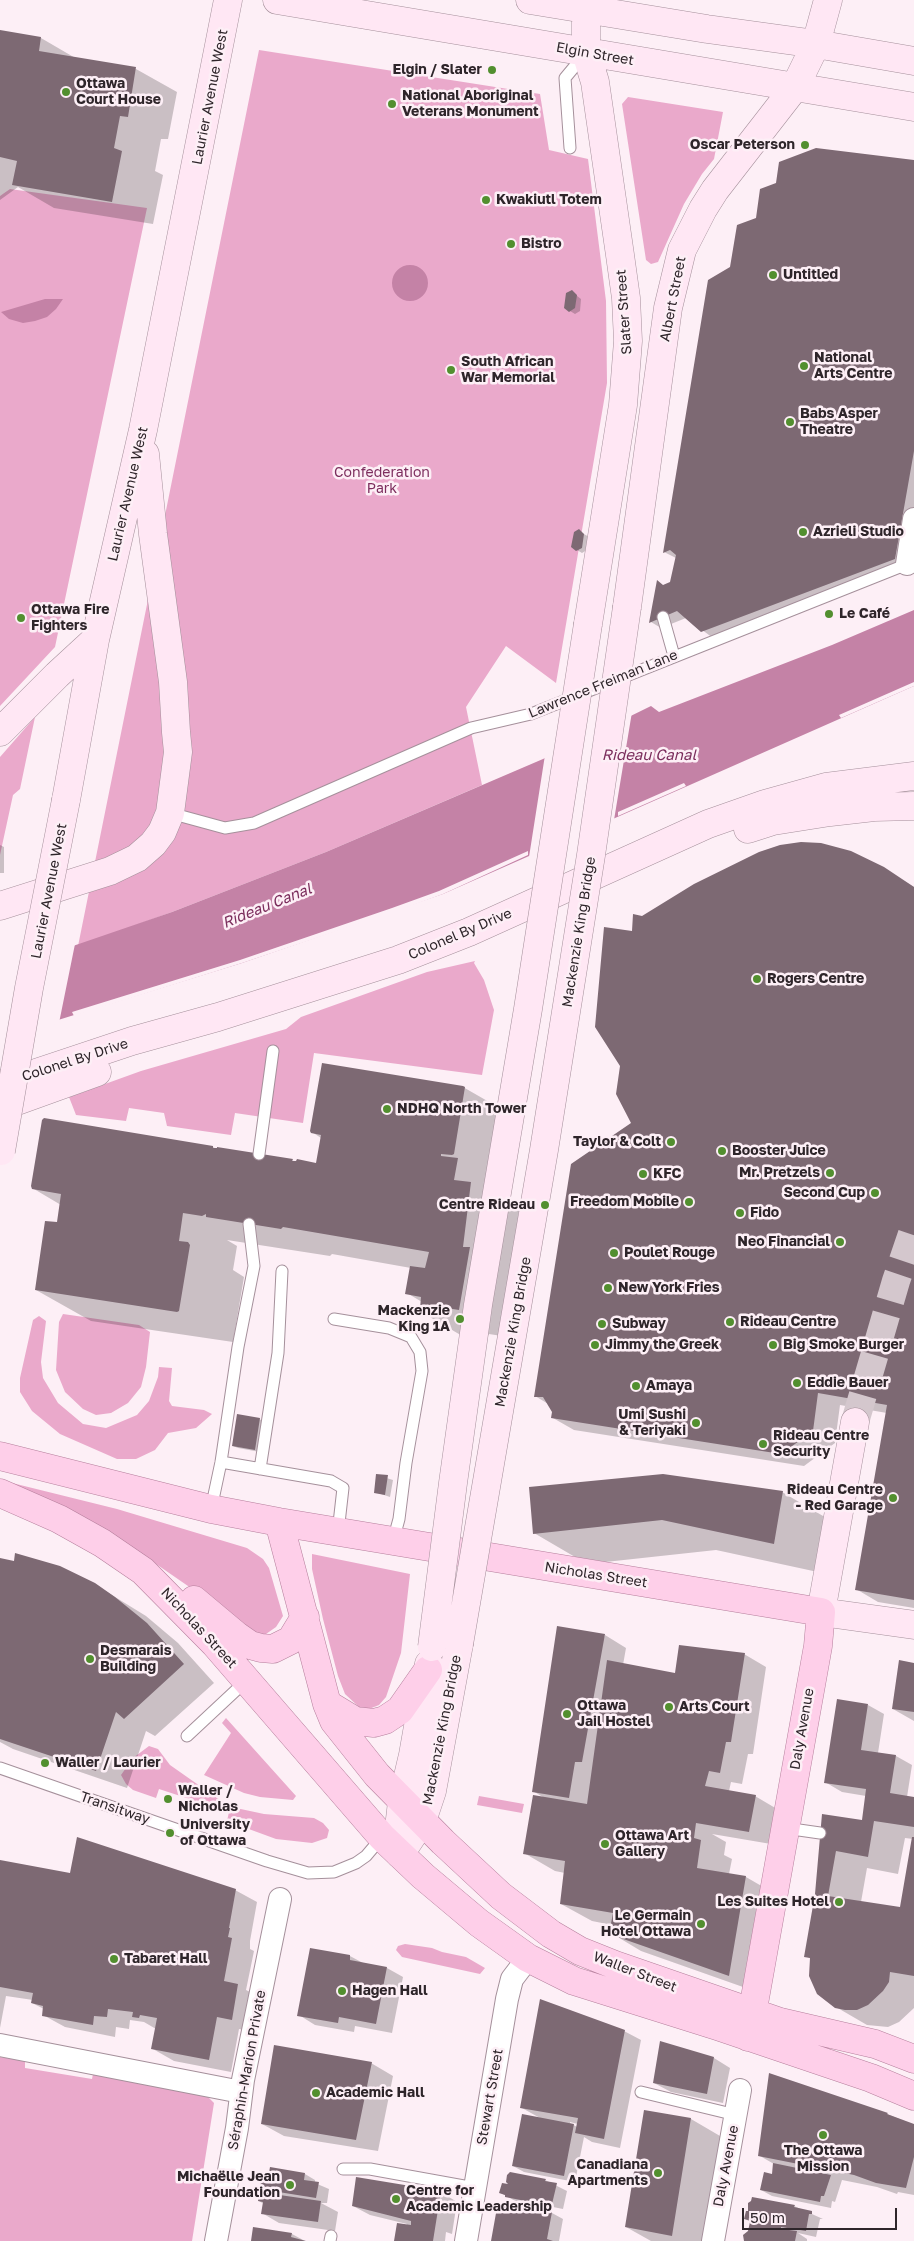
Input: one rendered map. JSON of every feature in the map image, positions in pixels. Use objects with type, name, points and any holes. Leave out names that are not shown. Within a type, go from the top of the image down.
[{"type":"main road","name":"Laurier Avenue West","points":[[0,1152],[95,640],[143,430],[228,0]]},
{"type":"main road","name":"Elgin Street","points":[[276,0],[914,107]]},
{"type":"main road","points":[[530,0],[586,5],[914,61]]},
{"type":"main road","name":"Albert Street","points":[[626,607],[668,308],[682,250],[715,190],[794,87],[816,44],[828,0]]},
{"type":"main road","name":"Slater Street","points":[[586,5],[586,52],[594,82],[622,264],[628,341],[623,405],[588,624]]},
{"type":"main road","points":[[0,906],[110,871],[132,861],[154,844],[162,832],[170,813],[177,758],[173,682],[153,534],[143,430]]},
{"type":"main road","name":"Mackenzie King Bridge","points":[[391,1846],[398,1828],[413,1755],[440,1654],[545,1146],[590,864],[626,607]]},
{"type":"main road","name":"Mackenzie King Bridge","points":[[391,1846],[422,1821],[434,1783],[440,1654],[453,1483],[478,1305],[530,1000],[588,624]]},
{"type":"main road","points":[[0,732],[95,640]]},
{"type":"main road","name":"Colonel By Drive","points":[[0,1085],[132,1041],[227,1014],[398,960],[469,932],[708,824],[765,804],[826,787],[914,776]]},
{"type":"main road","name":"Colonel By Drive","points":[[0,1107],[141,1056],[276,1015],[400,974],[708,842],[773,821],[874,807],[914,806]]},
{"type":"main road","name":"Daly Avenue","points":[[750,2024],[818,1646],[821,1612],[855,1422]]},
{"type":"main road","name":"Nicholas Street","points":[[0,1456],[211,1509],[279,1522],[821,1612],[914,1625]]},
{"type":"main road","name":"Nicholas Street","points":[[0,1493],[59,1519],[102,1543],[143,1571],[194,1622],[391,1846]]},
{"type":"main road","points":[[279,1522],[327,1704],[340,1730],[402,1802]]},
{"type":"main road","points":[[143,1571],[172,1584],[198,1602],[237,1636],[261,1648],[273,1648],[291,1640],[305,1617]]},
{"type":"main road","points":[[327,1704],[355,1721],[374,1723],[385,1720],[400,1710],[440,1654]]},
{"type":"main road","name":"Waller Street","points":[[402,1802],[501,1896],[559,1939],[580,1951],[914,2096]]},
{"type":"main road","name":"Waller Street","points":[[391,1846],[479,1923],[528,1958],[574,1981],[750,2024],[780,2022],[875,2044],[914,2060]]},
{"type":"street","name":"Lawrence Freiman Lane","points":[[911,562],[914,519]]},
{"type":"street","name":"Séraphin-Marion Private","points":[[216,2241],[241,2092],[280,1899]]},
{"type":"street","name":"Stewart Street","points":[[466,2241],[507,1998],[512,1979],[528,1958]]},
{"type":"street","points":[[0,2045],[241,2092]]},
{"type":"street","name":"Daly Avenue","points":[[713,2241],[740,2090]]},
{"type":"lane","points":[[570,148],[565,78],[586,52]]},
{"type":"lane","name":"Lawrence Freiman Lane","points":[[170,813],[225,828],[254,823],[471,728],[531,714],[911,562]]},
{"type":"lane","points":[[663,617],[674,656]]},
{"type":"lane","points":[[259,1154],[273,1051]]},
{"type":"lane","points":[[211,1509],[221,1462],[238,1347],[254,1266],[249,1224]]},
{"type":"lane","points":[[260,1468],[278,1353],[282,1271]]},
{"type":"lane","points":[[334,1319],[389,1328],[411,1337],[420,1352],[422,1371],[393,1541]]},
{"type":"lane","points":[[221,1462],[331,1481],[344,1488],[338,1532]]},
{"type":"lane","points":[[186,1736],[246,1680]]},
{"type":"lane","name":"Transitway","points":[[0,1768],[267,1861],[308,1873],[334,1872],[391,1846]]},
{"type":"lane","points":[[784,1828],[820,1833]]},
{"type":"lane","points":[[641,2092],[736,2115]]},
{"type":"lane","points":[[343,2169],[370,2169],[475,2188]]},
{"type":"green space","name":"Confederation Park","points":[[259,50],[540,94],[549,150],[588,159],[606,301],[607,383],[556,683],[506,646],[466,707],[482,785],[326,852],[172,912],[78,946]]},
{"type":"green space","points":[[628,97],[723,112],[714,159],[702,174],[684,204],[658,262],[651,264],[646,260],[622,104]]},
{"type":"green space","points":[[10,189],[147,208],[55,647],[0,706],[0,196]]},
{"type":"green space","points":[[35,717],[20,789],[13,795],[0,855],[0,757]]},
{"type":"green space","points":[[475,961],[474,963],[484,980],[494,1010],[482,1075],[314,1053],[303,1123],[235,1113],[231,1135],[167,1126],[164,1113],[129,1108],[126,1121],[76,1115],[69,1097],[141,1071],[286,1029],[301,1017],[427,972]]},
{"type":"green space","points":[[63,1314],[139,1325],[150,1332],[146,1367],[141,1387],[128,1403],[111,1413],[96,1415],[83,1409],[65,1392],[56,1370],[59,1322]]},
{"type":"green space","points":[[39,1316],[46,1321],[41,1362],[43,1378],[58,1403],[83,1424],[106,1428],[137,1415],[149,1401],[158,1377],[159,1367],[172,1368],[169,1401],[172,1406],[204,1410],[212,1414],[196,1428],[168,1433],[155,1450],[136,1459],[117,1459],[60,1434],[32,1411],[20,1392],[20,1378],[33,1320]]},
{"type":"green space","points":[[0,1480],[117,1509],[247,1548],[263,1559],[269,1568],[283,1616],[276,1627],[266,1634],[259,1635],[130,1546]]},
{"type":"green space","points":[[312,1554],[410,1574],[401,1653],[386,1697],[379,1705],[369,1709],[359,1707],[345,1694],[338,1676],[323,1619],[312,1569]]},
{"type":"green space","points":[[226,1718],[296,1796],[293,1800],[260,1797],[244,1793],[204,1775],[231,1733],[222,1723]]},
{"type":"green space","points":[[149,1746],[158,1749],[170,1765],[217,1798],[236,1808],[264,1814],[314,1818],[323,1823],[329,1830],[327,1838],[312,1843],[276,1839],[227,1821],[229,1812],[159,1789],[156,1798],[133,1790],[126,1784],[121,1775],[133,1758]]},
{"type":"green space","points":[[479,1796],[524,1804],[522,1813],[477,1805]]},
{"type":"green space","points":[[405,1944],[432,1948],[466,1957],[485,1968],[480,1974],[402,1957],[396,1950],[398,1946]]},
{"type":"green space","points":[[0,2057],[25,2061],[25,2068],[92,2079],[93,2074],[206,2095],[214,2103],[192,2241],[0,2241]]},
{"type":"water","points":[[410,265],[417,266],[423,270],[427,276],[427,290],[423,296],[417,300],[410,301],[403,300],[397,296],[393,290],[392,283],[393,276],[397,270],[403,266]]},
{"type":"water","points":[[45,299],[63,299],[47,317],[35,321],[23,323],[9,319],[1,312]]},
{"type":"water","name":"Rideau Canal","points":[[914,610],[914,686],[443,894],[242,963],[0,1038],[35,959],[172,912],[326,852],[543,759],[651,706],[659,712],[832,645]]},
{"type":"pier","points":[[914,682],[914,686],[841,718],[839,715]]},
{"type":"pier","points":[[632,712],[614,820],[529,857],[545,755]]},
{"type":"pier","points":[[684,783],[686,786],[618,816],[618,812]]},
{"type":"pier","points":[[528,851],[528,855],[443,894],[394,912],[242,963],[74,1016],[72,1012],[240,960],[392,908],[439,891]]},
{"type":"pier","points":[[75,944],[59,1023],[0,1040],[0,966]]},
{"type":"building","name":"Ottawa Court House","points":[[0,30],[41,37],[39,51],[136,67],[128,117],[120,116],[114,148],[122,151],[112,202],[12,185],[17,161],[0,157]]},
{"type":"building","name":"National Arts Centre","points":[[816,148],[914,160],[914,451],[895,559],[701,632],[677,611],[649,623],[657,580],[663,585],[670,582],[676,555],[670,550],[663,553],[708,280],[730,267],[737,225],[756,218],[760,189],[776,183],[779,162]]},
{"type":"building","points":[[572,290],[577,295],[575,308],[569,312],[564,308],[566,293]]},
{"type":"building","points":[[579,529],[584,534],[582,548],[576,551],[571,547],[574,532]]},
{"type":"building","points":[[801,842],[821,843],[851,851],[884,867],[914,887],[914,1600],[855,1590],[887,1405],[818,1393],[813,1431],[781,1454],[551,1418],[552,1412],[543,1397],[534,1397],[571,1164],[631,1123],[616,1094],[620,1066],[595,1027],[604,927],[632,931],[633,914],[642,916],[694,884],[759,852],[780,845]]},
{"type":"building","points":[[322,1063],[465,1087],[454,1154],[441,1154],[441,1156],[458,1158],[454,1180],[471,1182],[463,1247],[470,1247],[459,1310],[440,1307],[436,1314],[427,1317],[420,1309],[421,1297],[405,1294],[410,1266],[425,1268],[429,1252],[283,1227],[281,1229],[206,1217],[206,1214],[202,1216],[183,1213],[179,1241],[188,1242],[190,1245],[179,1311],[177,1312],[35,1290],[45,1221],[57,1222],[61,1194],[32,1189],[31,1186],[42,1120],[44,1118],[213,1146],[213,1148],[217,1147],[293,1159],[292,1161],[297,1159],[316,1163],[321,1135],[311,1133],[310,1131]]},
{"type":"building","points":[[237,1414],[260,1418],[255,1450],[232,1446]]},
{"type":"building","points":[[376,1474],[388,1475],[385,1495],[374,1493]]},
{"type":"building","points":[[663,1474],[783,1491],[774,1544],[662,1520],[533,1534],[529,1487]]},
{"type":"building","name":"Desmarais Building","points":[[15,1553],[60,1566],[95,1583],[147,1623],[184,1664],[124,1719],[116,1712],[96,1771],[0,1739],[0,1558],[14,1561]]},
{"type":"building","name":"Ottawa Jail Hostel","points":[[557,1626],[605,1634],[582,1762],[575,1762],[569,1798],[532,1792]]},
{"type":"building","points":[[679,1645],[745,1653],[731,1742],[726,1742],[720,1773],[709,1771],[705,1786],[756,1795],[749,1832],[696,1823],[694,1838],[701,1840],[697,1868],[746,1876],[729,1976],[609,1934],[613,1913],[560,1904],[565,1861],[523,1854],[533,1795],[587,1804],[607,1660],[675,1673]]},
{"type":"building","points":[[899,1660],[914,1663],[914,1712],[892,1709]]},
{"type":"building","name":"Les Suites Hotel","points":[[837,1699],[868,1704],[861,1750],[896,1755],[890,1793],[914,1797],[914,1827],[874,1821],[868,1857],[836,1851],[828,1896],[900,1907],[912,1837],[914,1837],[914,1976],[890,1972],[889,1982],[883,1991],[868,2005],[857,2010],[835,2008],[817,1994],[809,1976],[810,1958],[804,1957],[815,1894],[822,1814],[862,1820],[866,1789],[824,1783]]},
{"type":"building","name":"Tabaret Hall","points":[[77,1837],[236,1889],[228,1937],[232,1938],[224,1981],[238,1984],[232,2020],[217,2017],[209,2060],[151,2049],[157,2018],[140,2015],[139,2018],[132,2017],[133,2012],[108,2009],[107,2017],[94,2016],[93,2025],[42,2016],[43,2006],[31,2003],[33,1993],[0,1987],[0,1860],[70,1873]]},
{"type":"building","name":"Hagen Hall","points":[[310,1948],[350,1955],[350,1960],[387,1967],[376,2024],[339,2017],[338,2023],[297,2016]]},
{"type":"building","points":[[540,1999],[625,2030],[604,2139],[575,2133],[578,2118],[520,2108]]},
{"type":"building","points":[[660,2041],[714,2057],[707,2094],[653,2083]]},
{"type":"building","name":"Academic Hall","points":[[274,2045],[372,2062],[356,2140],[261,2124]]},
{"type":"building","name":"The Ottawa Mission","points":[[769,2073],[888,2113],[914,2124],[914,2157],[906,2188],[876,2183],[854,2175],[758,2156]]},
{"type":"building","name":"Canadiana Apartments","points":[[644,2110],[691,2118],[672,2236],[625,2227]]},
{"type":"building","points":[[522,2114],[574,2124],[564,2176],[512,2166]]},
{"type":"building","points":[[773,2163],[831,2175],[820,2202],[760,2190],[764,2172],[772,2174]]},
{"type":"building","name":"Michaëlle Jean Foundation","points":[[270,2167],[305,2173],[304,2180],[319,2182],[316,2198],[266,2190],[266,2188],[260,2187],[262,2177],[268,2178]]},
{"type":"building","points":[[510,2172],[557,2183],[552,2204],[542,2202],[541,2204],[505,2197],[505,2195],[499,2193],[502,2183],[508,2184],[506,2182],[507,2175]]},
{"type":"building","name":"Centre for Academic Leadership","points":[[356,2177],[441,2191],[433,2241],[394,2241],[397,2223],[411,2225],[411,2221],[352,2206]]},
{"type":"building","points":[[259,2192],[321,2201],[318,2222],[261,2214],[263,2202],[258,2201]]},
{"type":"building","points":[[752,2197],[795,2205],[794,2207],[812,2211],[812,2214],[809,2214],[806,2231],[781,2227],[781,2229],[797,2231],[795,2241],[744,2241],[743,2235],[748,2231],[750,2222],[768,2225],[744,2219],[746,2211],[748,2211],[748,2203]]},
{"type":"building","points":[[498,2202],[552,2212],[547,2239],[553,2241],[491,2241]]},
{"type":"building","points":[[253,2227],[292,2233],[291,2237],[306,2241],[251,2241]]},
{"type":"tunnel","points":[[855,1422],[896,1281],[914,1228]]},
{"type":"place","name":"Elgin / Slater","points":[[492,70]]},
{"type":"place","name":"Ottawa Court House","points":[[66,92]]},
{"type":"place","name":"National Aboriginal Veterans Monument","points":[[392,104]]},
{"type":"place","name":"Oscar Peterson","points":[[805,145]]},
{"type":"place","name":"Kwakiutl Totem","points":[[486,200]]},
{"type":"place","name":"Bistro","points":[[511,244]]},
{"type":"place","name":"Untitled","points":[[773,275]]},
{"type":"place","name":"National Arts Centre","points":[[804,366]]},
{"type":"place","name":"South African War Memorial","points":[[451,370]]},
{"type":"place","name":"Babs Asper Theatre","points":[[790,422]]},
{"type":"place","name":"Azrieli Studio","points":[[803,532]]},
{"type":"place","name":"Le Café","points":[[829,614]]},
{"type":"place","name":"Ottawa Fire Fighters","points":[[21,618]]},
{"type":"place","name":"Rogers Centre","points":[[757,979]]},
{"type":"place","name":"NDHQ North Tower","points":[[387,1109]]},
{"type":"place","name":"Taylor & Colt","points":[[671,1142]]},
{"type":"place","name":"Booster Juice","points":[[722,1151]]},
{"type":"place","name":"Mr. Pretzels","points":[[830,1173]]},
{"type":"place","name":"KFC","points":[[643,1174]]},
{"type":"place","name":"Second Cup","points":[[875,1193]]},
{"type":"place","name":"Freedom Mobile","points":[[689,1202]]},
{"type":"place","name":"Centre Rideau","points":[[545,1205]]},
{"type":"place","name":"Fido","points":[[740,1213]]},
{"type":"place","name":"Neo Financial","points":[[840,1242]]},
{"type":"place","name":"Poulet Rouge","points":[[614,1253]]},
{"type":"place","name":"New York Fries","points":[[608,1288]]},
{"type":"place","name":"Mackenzie King 1A","points":[[460,1319]]},
{"type":"place","name":"Rideau Centre","points":[[730,1322]]},
{"type":"place","name":"Subway","points":[[602,1324]]},
{"type":"place","name":"Jimmy the Greek","points":[[595,1345]]},
{"type":"place","name":"Big Smoke Burger","points":[[773,1345]]},
{"type":"place","name":"Eddie Bauer","points":[[797,1383]]},
{"type":"place","name":"Amaya","points":[[636,1386]]},
{"type":"place","name":"Umi Sushi & Teriyaki","points":[[696,1423]]},
{"type":"place","name":"Rideau Centre Security","points":[[763,1444]]},
{"type":"place","name":"Rideau Centre - Red Garage","points":[[893,1498]]},
{"type":"place","name":"Desmarais Building","points":[[90,1659]]},
{"type":"place","name":"Arts Court","points":[[669,1707]]},
{"type":"place","name":"Ottawa Jail Hostel","points":[[567,1714]]},
{"type":"place","name":"Waller / Laurier","points":[[45,1763]]},
{"type":"place","name":"Waller / Nicholas","points":[[168,1799]]},
{"type":"place","name":"University of Ottawa","points":[[170,1833]]},
{"type":"place","name":"Ottawa Art Gallery","points":[[605,1844]]},
{"type":"place","name":"Les Suites Hotel","points":[[839,1902]]},
{"type":"place","name":"Le Germain Hotel Ottawa","points":[[701,1924]]},
{"type":"place","name":"Tabaret Hall","points":[[114,1959]]},
{"type":"place","name":"Hagen Hall","points":[[342,1991]]},
{"type":"place","name":"Academic Hall","points":[[316,2093]]},
{"type":"place","name":"The Ottawa Mission","points":[[823,2135]]},
{"type":"place","name":"Canadiana Apartments","points":[[658,2173]]},
{"type":"place","name":"Michaëlle Jean Foundation","points":[[290,2185]]},
{"type":"place","name":"Centre for Academic Leadership","points":[[396,2199]]}]
